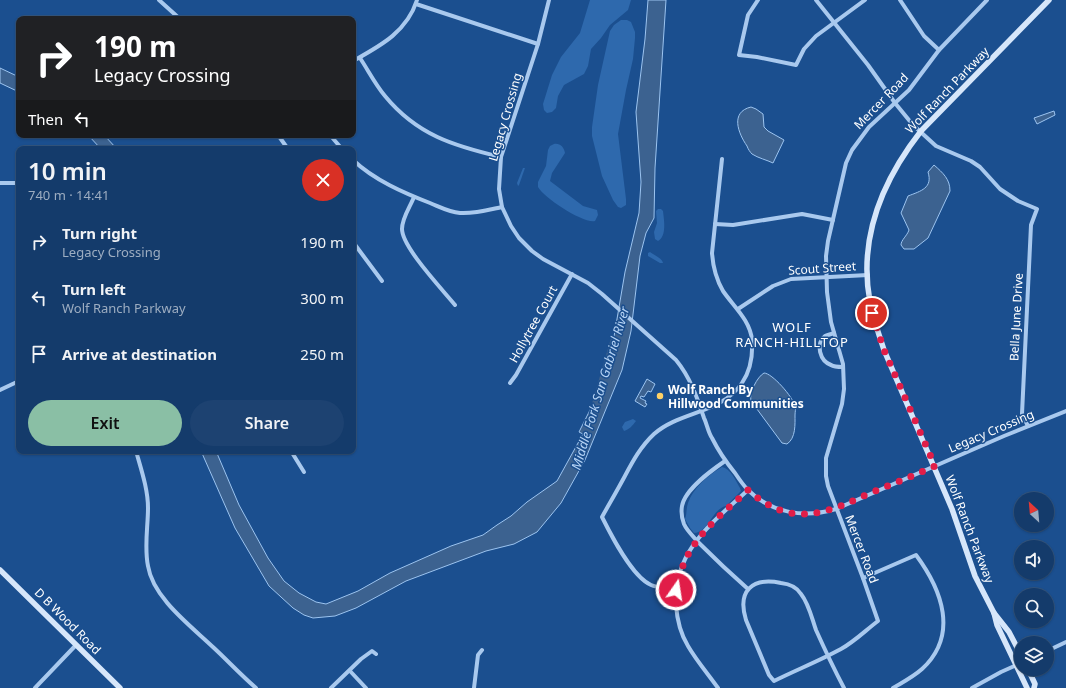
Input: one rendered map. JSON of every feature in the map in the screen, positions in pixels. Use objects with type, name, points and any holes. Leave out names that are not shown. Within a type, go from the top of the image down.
[{"type":"street","points":[[158,0],[177,16]]},
{"type":"street","name":"Legacy Crossing","points":[[549,0],[538,44],[501,157],[499,182],[502,207],[511,226],[519,238],[532,251],[543,260],[588,283],[610,300],[676,360],[685,371],[711,437],[725,461],[748,490],[759,500],[771,507],[786,512],[803,514],[816,514],[836,509],[1066,411]]},
{"type":"street","points":[[758,0],[748,15],[739,55],[796,65],[804,49],[816,36],[865,0]]},
{"type":"street","points":[[816,0],[894,103],[913,125],[921,131]]},
{"type":"street","points":[[900,0],[924,36],[939,50]]},
{"type":"street","name":"Wolf Ranch Parkway","points":[[1014,642],[1009,632],[994,613],[975,576],[952,509],[935,466],[879,336],[870,302],[868,257],[872,225],[882,193],[893,172],[921,131],[1049,0]]},
{"type":"street","name":"Mercer Road","points":[[748,589],[743,600],[743,611],[769,675],[774,681],[827,656],[850,643],[878,621],[836,509],[826,476],[826,458],[842,404],[844,389],[843,367],[834,333],[828,300],[826,256],[843,174],[852,150],[868,127],[909,90],[939,50],[985,1]]},
{"type":"street","points":[[356,60],[395,35],[404,26],[417,2],[538,44]]},
{"type":"street","points":[[360,58],[384,96],[411,121],[426,132],[467,149],[501,157]]},
{"type":"street","name":"Bella June Drive","points":[[921,131],[936,146],[971,161],[980,167],[1000,189],[1018,201],[1037,209],[1030,225],[1022,406],[1022,414],[1028,426]]},
{"type":"street","points":[[333,138],[339,146]]},
{"type":"street","points":[[676,590],[651,585],[644,581],[637,574],[617,545],[602,517],[636,455],[654,434],[674,421],[719,404],[737,391],[749,372],[752,359],[752,338],[747,324],[719,283],[713,268],[712,253],[722,159]]},
{"type":"street","points":[[356,162],[380,180],[414,197],[450,211],[459,213],[483,212],[502,207]]},
{"type":"street","points":[[0,183],[16,183]]},
{"type":"street","points":[[414,197],[403,223],[402,235],[421,264],[455,305]]},
{"type":"street","points":[[715,224],[733,225],[802,214],[833,220]]},
{"type":"street","points":[[356,246],[382,282]]},
{"type":"street","name":"Hollytree Court","points":[[510,383],[516,375],[572,274]]},
{"type":"street","name":"Scout Street","points":[[738,309],[782,281],[800,277],[868,275]]},
{"type":"street","points":[[834,333],[825,336],[821,341],[819,351],[822,359],[826,363],[832,366],[843,367]]},
{"type":"street","points":[[0,390],[16,382]]},
{"type":"street","points":[[137,454],[148,507],[147,559],[154,585],[178,613],[256,688]]},
{"type":"street","points":[[293,454],[304,472]]},
{"type":"street","points":[[725,461],[707,474],[689,492],[682,506],[681,514],[684,524],[696,540],[715,560],[748,589],[756,583],[772,581],[794,586],[803,595],[827,656],[844,688]]},
{"type":"street","points":[[718,688],[688,646],[678,622],[676,590],[678,575],[683,562],[696,540],[748,490]]},
{"type":"street","points":[[863,578],[916,555],[926,568],[939,595],[943,617],[943,632],[938,646],[932,658],[922,669],[893,688]]},
{"type":"street","name":"D B Wood Road","points":[[0,570],[120,688]]},
{"type":"street","name":"Wolf Ranch Parkway","points":[[994,613],[997,625],[1014,655]]},
{"type":"street","points":[[1054,648],[1066,642]]},
{"type":"street","points":[[35,688],[76,645]]},
{"type":"street","points":[[474,688],[478,655],[482,650]]},
{"type":"street","points":[[332,688],[361,659],[372,652],[376,654]]},
{"type":"street","points":[[972,688],[1014,667]]},
{"type":"street","points":[[350,671],[366,688]]},
{"type":"street","name":"Wolf Ranch Parkway","points":[[1023,676],[1027,688]]},
{"type":"street","points":[[1031,676],[1035,684],[1034,688]]},
{"type":"shaded area","points":[[590,0],[631,0],[628,10],[610,25],[591,49],[588,66],[584,74],[564,85],[558,96],[556,108],[552,112],[547,113],[544,110],[543,104],[552,75],[561,57],[580,33]]},
{"type":"shaded area","points":[[648,0],[666,0],[655,168],[654,218],[646,233],[640,256],[631,331],[622,370],[585,460],[561,503],[537,532],[514,544],[486,551],[406,581],[356,608],[335,616],[313,618],[304,615],[293,608],[269,586],[235,528],[202,454],[217,454],[239,505],[268,558],[284,581],[299,593],[316,602],[326,604],[358,591],[390,573],[451,546],[483,535],[557,481],[583,434],[579,432],[601,388],[610,360],[625,272],[639,213],[641,182],[636,112]]},
{"type":"shaded area","points":[[621,20],[631,22],[635,32],[635,38],[633,59],[618,134],[626,199],[626,205],[621,208],[618,207],[613,200],[602,176],[592,136],[592,127],[598,85],[610,31],[614,25]]},
{"type":"shaded area","points":[[0,68],[16,76],[16,91],[0,83]]},
{"type":"shaded area","points":[[751,107],[763,114],[764,127],[768,131],[784,140],[773,163],[752,154],[741,135],[738,118],[740,113]]},
{"type":"shaded area","points":[[1054,111],[1055,115],[1037,124],[1034,118]]},
{"type":"shaded area","points":[[91,138],[107,138],[114,146],[98,146]]},
{"type":"shaded area","points":[[554,144],[561,146],[565,153],[552,173],[550,181],[583,206],[597,210],[598,215],[595,221],[582,218],[565,209],[548,197],[538,187],[538,182],[546,166],[548,150],[550,146]]},
{"type":"shaded area","points":[[934,165],[949,183],[950,191],[928,238],[914,249],[904,249],[901,243],[909,230],[901,213],[908,196],[925,188],[929,182],[928,172]]},
{"type":"shaded area","points":[[523,168],[525,168],[518,186],[517,183]]},
{"type":"shaded area","points":[[658,209],[663,211],[664,232],[661,239],[658,241],[655,239],[654,232],[657,223],[656,211]]},
{"type":"shaded area","points":[[650,252],[658,257],[663,263],[660,263],[648,256],[648,253]]},
{"type":"shaded area","points":[[764,373],[768,374],[782,386],[795,406],[794,431],[792,438],[787,444],[782,443],[751,401],[751,394],[754,386]]},
{"type":"shaded area","points":[[647,379],[655,384],[651,392],[648,391],[644,397],[641,396],[640,398],[646,401],[645,403],[647,404],[645,407],[635,401]]},
{"type":"shaded area","points":[[633,419],[636,421],[632,426],[624,431],[622,427],[625,422]]},
{"type":"shaded area","points":[[722,467],[730,472],[741,491],[726,506],[717,511],[703,529],[694,533],[685,519],[690,497],[702,482]]},
{"type":"waterway","name":"Middle Fork San Gabriel River","points":[[596,404],[614,342]]},
{"type":"place","name":"Wolf Ranch By Hillwood Communities","points":[[660,396]]},
{"type":"district","name":"WOLF RANCH-HILLTOP","points":[[792,334]]},
{"type":"route","points":[[676,590],[678,575],[683,562],[696,540],[748,490],[759,500],[771,507],[786,512],[816,514],[836,509],[935,466],[884,350],[872,313]]}]
